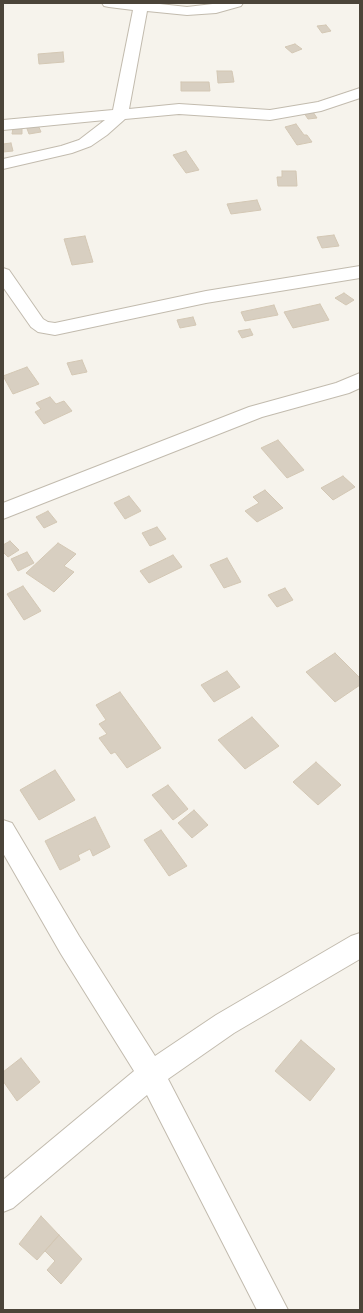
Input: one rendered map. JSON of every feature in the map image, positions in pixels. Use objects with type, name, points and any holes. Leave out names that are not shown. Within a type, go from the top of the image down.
[{"type":"street","points":[[109,3],[187,11],[216,9],[236,3]]},
{"type":"street","points":[[3,164],[66,150],[85,143],[101,132],[120,115],[140,7]]},
{"type":"street","points":[[3,125],[179,109],[270,115],[321,106],[360,93]]},
{"type":"street","points":[[3,274],[37,323],[44,328],[54,329],[206,297],[360,272]]},
{"type":"street","points":[[3,511],[256,412],[342,388],[360,380]]},
{"type":"street","points":[[3,831],[70,945],[151,1074],[273,1310]]},
{"type":"street","points":[[3,1198],[151,1074],[225,1024],[360,945]]},
{"type":"building","points":[[326,25],[331,31],[322,33],[317,26]]},
{"type":"building","points":[[295,44],[302,49],[292,53],[285,47]]},
{"type":"building","points":[[63,52],[64,62],[39,64],[38,54]]},
{"type":"building","points":[[217,71],[232,71],[234,82],[218,83]]},
{"type":"building","points":[[181,82],[209,82],[210,91],[181,91]]},
{"type":"building","points":[[313,112],[317,118],[308,119],[304,113]]},
{"type":"building","points":[[296,124],[304,135],[307,135],[312,142],[297,145],[285,127]]},
{"type":"building","points":[[38,125],[41,132],[29,134],[26,126]]},
{"type":"building","points":[[22,127],[22,134],[12,134],[13,128]]},
{"type":"building","points":[[11,143],[13,151],[3,152],[3,144]]},
{"type":"building","points":[[186,151],[199,170],[186,173],[173,155]]},
{"type":"building","points":[[282,171],[296,171],[297,186],[278,186],[277,177],[282,177]]},
{"type":"building","points":[[257,200],[261,210],[231,214],[227,204]]},
{"type":"building","points":[[334,235],[339,246],[322,248],[317,237]]},
{"type":"building","points":[[85,236],[93,262],[72,265],[64,239]]},
{"type":"building","points":[[344,293],[354,300],[346,305],[335,298]]},
{"type":"building","points":[[320,304],[329,320],[293,328],[284,312]]},
{"type":"building","points":[[274,305],[278,315],[245,321],[241,312]]},
{"type":"building","points":[[193,317],[196,325],[180,328],[177,320]]},
{"type":"building","points":[[250,329],[253,335],[242,338],[238,331]]},
{"type":"building","points":[[82,360],[87,372],[72,375],[67,363]]},
{"type":"building","points":[[27,367],[39,384],[13,394],[3,376]]},
{"type":"building","points":[[50,397],[56,404],[64,401],[72,411],[44,424],[35,412],[41,409],[36,403]]},
{"type":"building","points":[[278,440],[304,470],[287,478],[261,448]]},
{"type":"building","points":[[343,476],[355,487],[333,500],[321,488]]},
{"type":"building","points":[[265,490],[283,508],[257,522],[245,511],[259,503],[253,497]]},
{"type":"building","points":[[129,496],[141,511],[125,519],[114,503]]},
{"type":"building","points":[[48,511],[57,522],[44,528],[36,517]]},
{"type":"building","points":[[157,527],[166,539],[150,546],[142,533]]},
{"type":"building","points":[[10,541],[19,550],[8,557],[3,552],[3,545]]},
{"type":"building","points":[[58,543],[76,554],[64,566],[74,572],[54,592],[26,573]]},
{"type":"building","points":[[27,552],[34,563],[18,571],[11,559]]},
{"type":"building","points":[[173,555],[182,567],[149,583],[140,571]]},
{"type":"building","points":[[227,558],[241,582],[224,588],[210,565]]},
{"type":"building","points":[[23,586],[41,611],[24,620],[7,594]]},
{"type":"building","points":[[285,588],[293,600],[277,607],[268,595]]},
{"type":"building","points":[[335,653],[360,678],[360,685],[335,702],[306,672]]},
{"type":"building","points":[[227,671],[240,687],[214,702],[201,685]]},
{"type":"building","points":[[120,692],[161,748],[127,768],[115,752],[111,754],[99,738],[107,734],[99,724],[106,720],[96,705]]},
{"type":"building","points":[[252,717],[279,746],[245,769],[218,740]]},
{"type":"building","points":[[316,762],[341,785],[318,805],[293,782]]},
{"type":"building","points":[[55,770],[75,800],[39,820],[20,790]]},
{"type":"building","points":[[168,785],[188,809],[173,820],[152,795]]},
{"type":"building","points":[[194,810],[208,825],[192,838],[178,823]]},
{"type":"building","points":[[95,817],[110,847],[93,856],[90,849],[78,855],[80,860],[60,870],[45,841]]},
{"type":"building","points":[[161,830],[187,866],[169,876],[144,840]]},
{"type":"building","points":[[301,1040],[335,1069],[310,1101],[275,1071]]},
{"type":"building","points":[[21,1058],[40,1082],[17,1101],[3,1081],[3,1072]]},
{"type":"building","points":[[41,1216],[59,1235],[37,1260],[19,1244]]},
{"type":"building","points":[[59,1235],[82,1259],[61,1284],[47,1270],[55,1261],[45,1251]]}]
